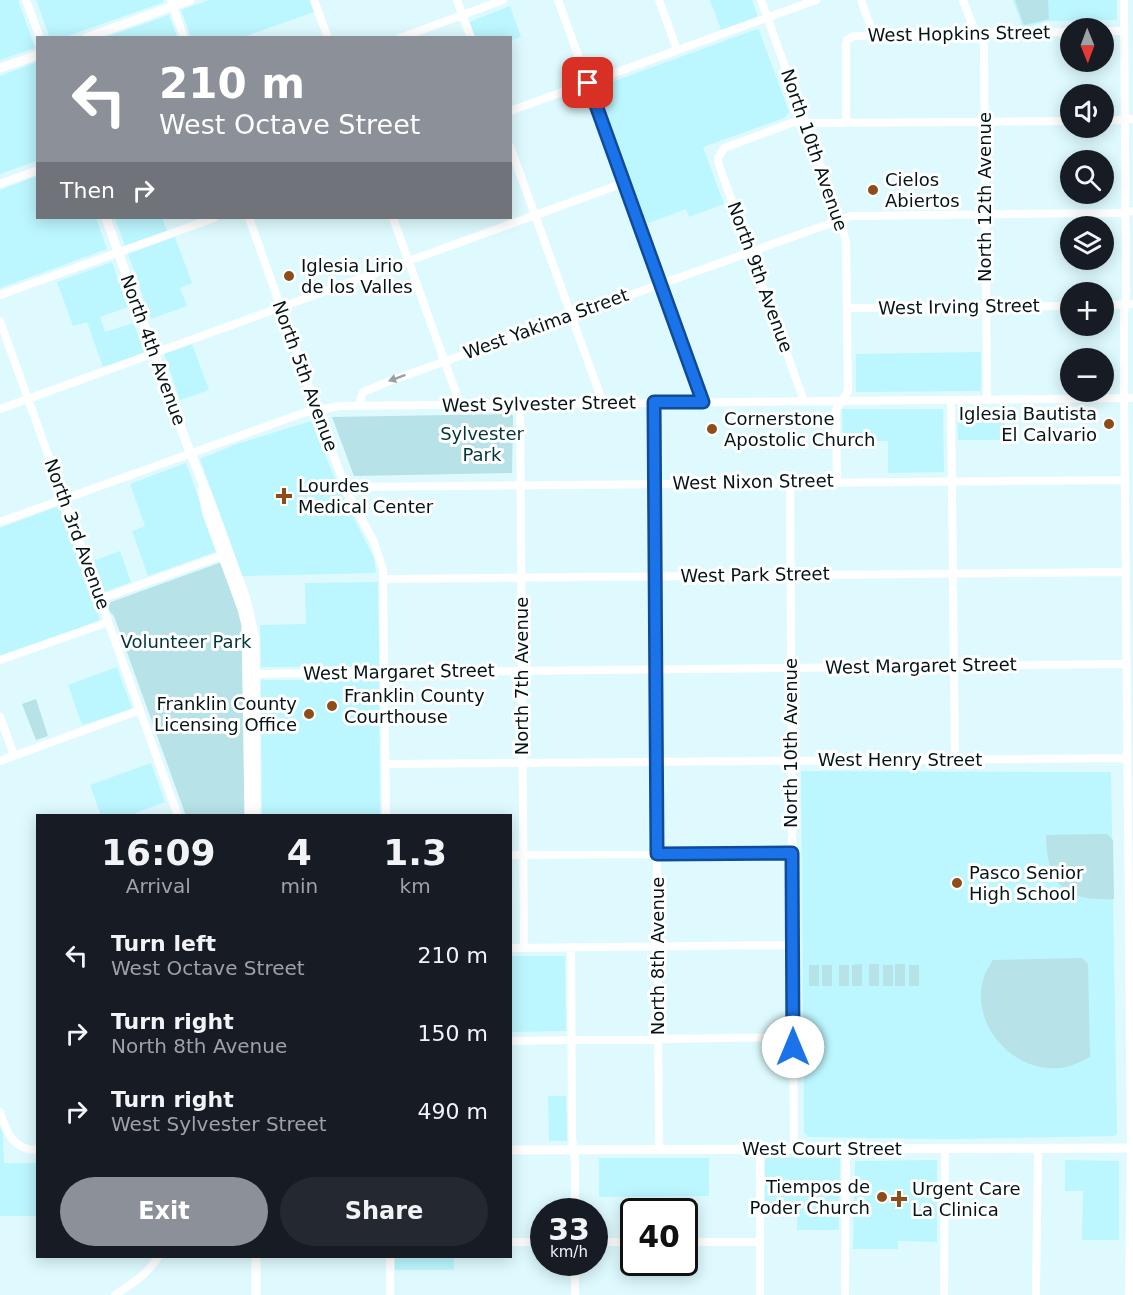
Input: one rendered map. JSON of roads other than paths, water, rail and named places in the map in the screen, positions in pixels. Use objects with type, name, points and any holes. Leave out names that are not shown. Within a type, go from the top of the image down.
[{"type":"main road","points":[[91,36],[172,3],[190,0]]},
{"type":"main road","points":[[0,69],[36,56]]},
{"type":"main road","name":"North 4th Avenue","points":[[106,219],[201,482],[207,514],[226,554],[254,625],[249,814]]},
{"type":"main road","name":"North 4th Avenue","points":[[252,674],[256,814]]},
{"type":"main road","name":"West Court Street","points":[[512,1150],[1132,1148]]},
{"type":"main road","points":[[256,1258],[256,1295]]},
{"type":"street","points":[[26,0],[39,36]]},
{"type":"street","points":[[314,0],[327,36]]},
{"type":"street","points":[[457,0],[470,36]]},
{"type":"street","points":[[405,36],[503,0]]},
{"type":"street","points":[[558,0],[703,402]]},
{"type":"street","points":[[659,0],[677,50]]},
{"type":"street","name":"North 10th Avenue","points":[[761,0],[840,220],[846,247],[848,391],[836,411],[837,482]]},
{"type":"street","points":[[512,110],[816,0]]},
{"type":"street","points":[[861,0],[872,36]]},
{"type":"street","name":"North 12th Avenue","points":[[963,0],[984,47],[987,399]]},
{"type":"street","points":[[1124,0],[1129,119],[1129,398],[1125,480],[1129,527],[1125,572],[1127,758],[1130,785],[1132,1148],[1129,1295]]},
{"type":"street","points":[[172,3],[183,36]]},
{"type":"street","points":[[1114,31],[1124,31]]},
{"type":"street","name":"West Hopkins Street","points":[[846,123],[846,47],[847,40],[854,36],[1060,32]]},
{"type":"street","points":[[1114,120],[1129,119]]},
{"type":"street","points":[[805,122],[1060,121]]},
{"type":"street","name":"North 9th Avenue","points":[[804,401],[719,165],[720,153],[730,144],[794,122],[805,122]]},
{"type":"street","points":[[512,152],[603,403]]},
{"type":"street","points":[[0,184],[36,171]]},
{"type":"street","points":[[0,408],[624,183]]},
{"type":"street","name":"West Yakima Street","points":[[359,405],[363,392],[571,315],[851,216],[1129,211]]},
{"type":"street","points":[[0,295],[211,219]]},
{"type":"street","name":"North 5th Avenue","points":[[249,219],[346,487],[381,560],[384,579],[386,814]]},
{"type":"street","points":[[393,219],[460,404]]},
{"type":"street","points":[[1114,305],[1129,304]]},
{"type":"street","name":"West Irving Street","points":[[848,308],[1060,306]]},
{"type":"street","name":"North 3rd Avenue","points":[[0,321],[177,814]]},
{"type":"street","name":"West Sylvester Street","points":[[0,522],[318,409],[359,405],[1129,398]]},
{"type":"street","points":[[951,400],[955,759]]},
{"type":"street","name":"North 8th Avenue","points":[[654,402],[659,1149]]},
{"type":"street","name":"North 7th Avenue","points":[[520,404],[524,948]]},
{"type":"street","name":"West Nixon Street","points":[[346,487],[1125,480]]},
{"type":"street","name":"North 10th Avenue","points":[[790,482],[794,1149]]},
{"type":"street","points":[[100,599],[226,554]]},
{"type":"street","name":"West Park Street","points":[[384,579],[1125,572]]},
{"type":"street","points":[[0,660],[108,622]]},
{"type":"street","name":"West Margaret Street","points":[[252,674],[1126,664]]},
{"type":"street","points":[[0,760],[140,710]]},
{"type":"street","points":[[0,717],[14,755]]},
{"type":"street","name":"West Henry Street","points":[[386,764],[1127,758]]},
{"type":"street","points":[[512,855],[792,853]]},
{"type":"street","points":[[512,948],[792,945]]},
{"type":"street","points":[[571,947],[575,1198]]},
{"type":"street","points":[[512,1041],[793,1037]]},
{"type":"street","points":[[0,1112],[8,1133],[17,1145],[36,1150]]},
{"type":"street","points":[[760,1149],[760,1295]]},
{"type":"street","points":[[845,1295],[846,1149]]},
{"type":"street","points":[[944,1295],[945,1149]]},
{"type":"street","points":[[1036,1295],[1038,1149]]},
{"type":"street","points":[[512,1242],[530,1242]]},
{"type":"street","points":[[698,1242],[760,1242]]},
{"type":"street","points":[[115,1295],[143,1275],[157,1258]]},
{"type":"street","points":[[390,1258],[390,1295]]},
{"type":"street","points":[[575,1276],[575,1295]]},
{"type":"place","name":"Cielos Abiertos","points":[[873,190]]},
{"type":"place","name":"Iglesia Lirio de los Valles","points":[[289,276]]},
{"type":"place","name":"Iglesia Bautista El Calvario","points":[[1109,424]]},
{"type":"place","name":"Cornerstone Apostolic Church","points":[[712,429]]},
{"type":"place","name":"Lourdes Medical Center","points":[[284,496]]},
{"type":"place","name":"Franklin County Courthouse","points":[[332,706]]},
{"type":"place","name":"Franklin County Licensing Office","points":[[309,714]]},
{"type":"place","name":"Pasco Senior High School","points":[[957,883]]},
{"type":"place","name":"Tiempos de Poder Church","points":[[882,1197]]},
{"type":"place","name":"Urgent Care La Clinica","points":[[899,1199]]},
{"type":"park label","name":"Sylvester Park","points":[[482,444]]},
{"type":"park label","name":"Volunteer Park","points":[[186,642]]}]
